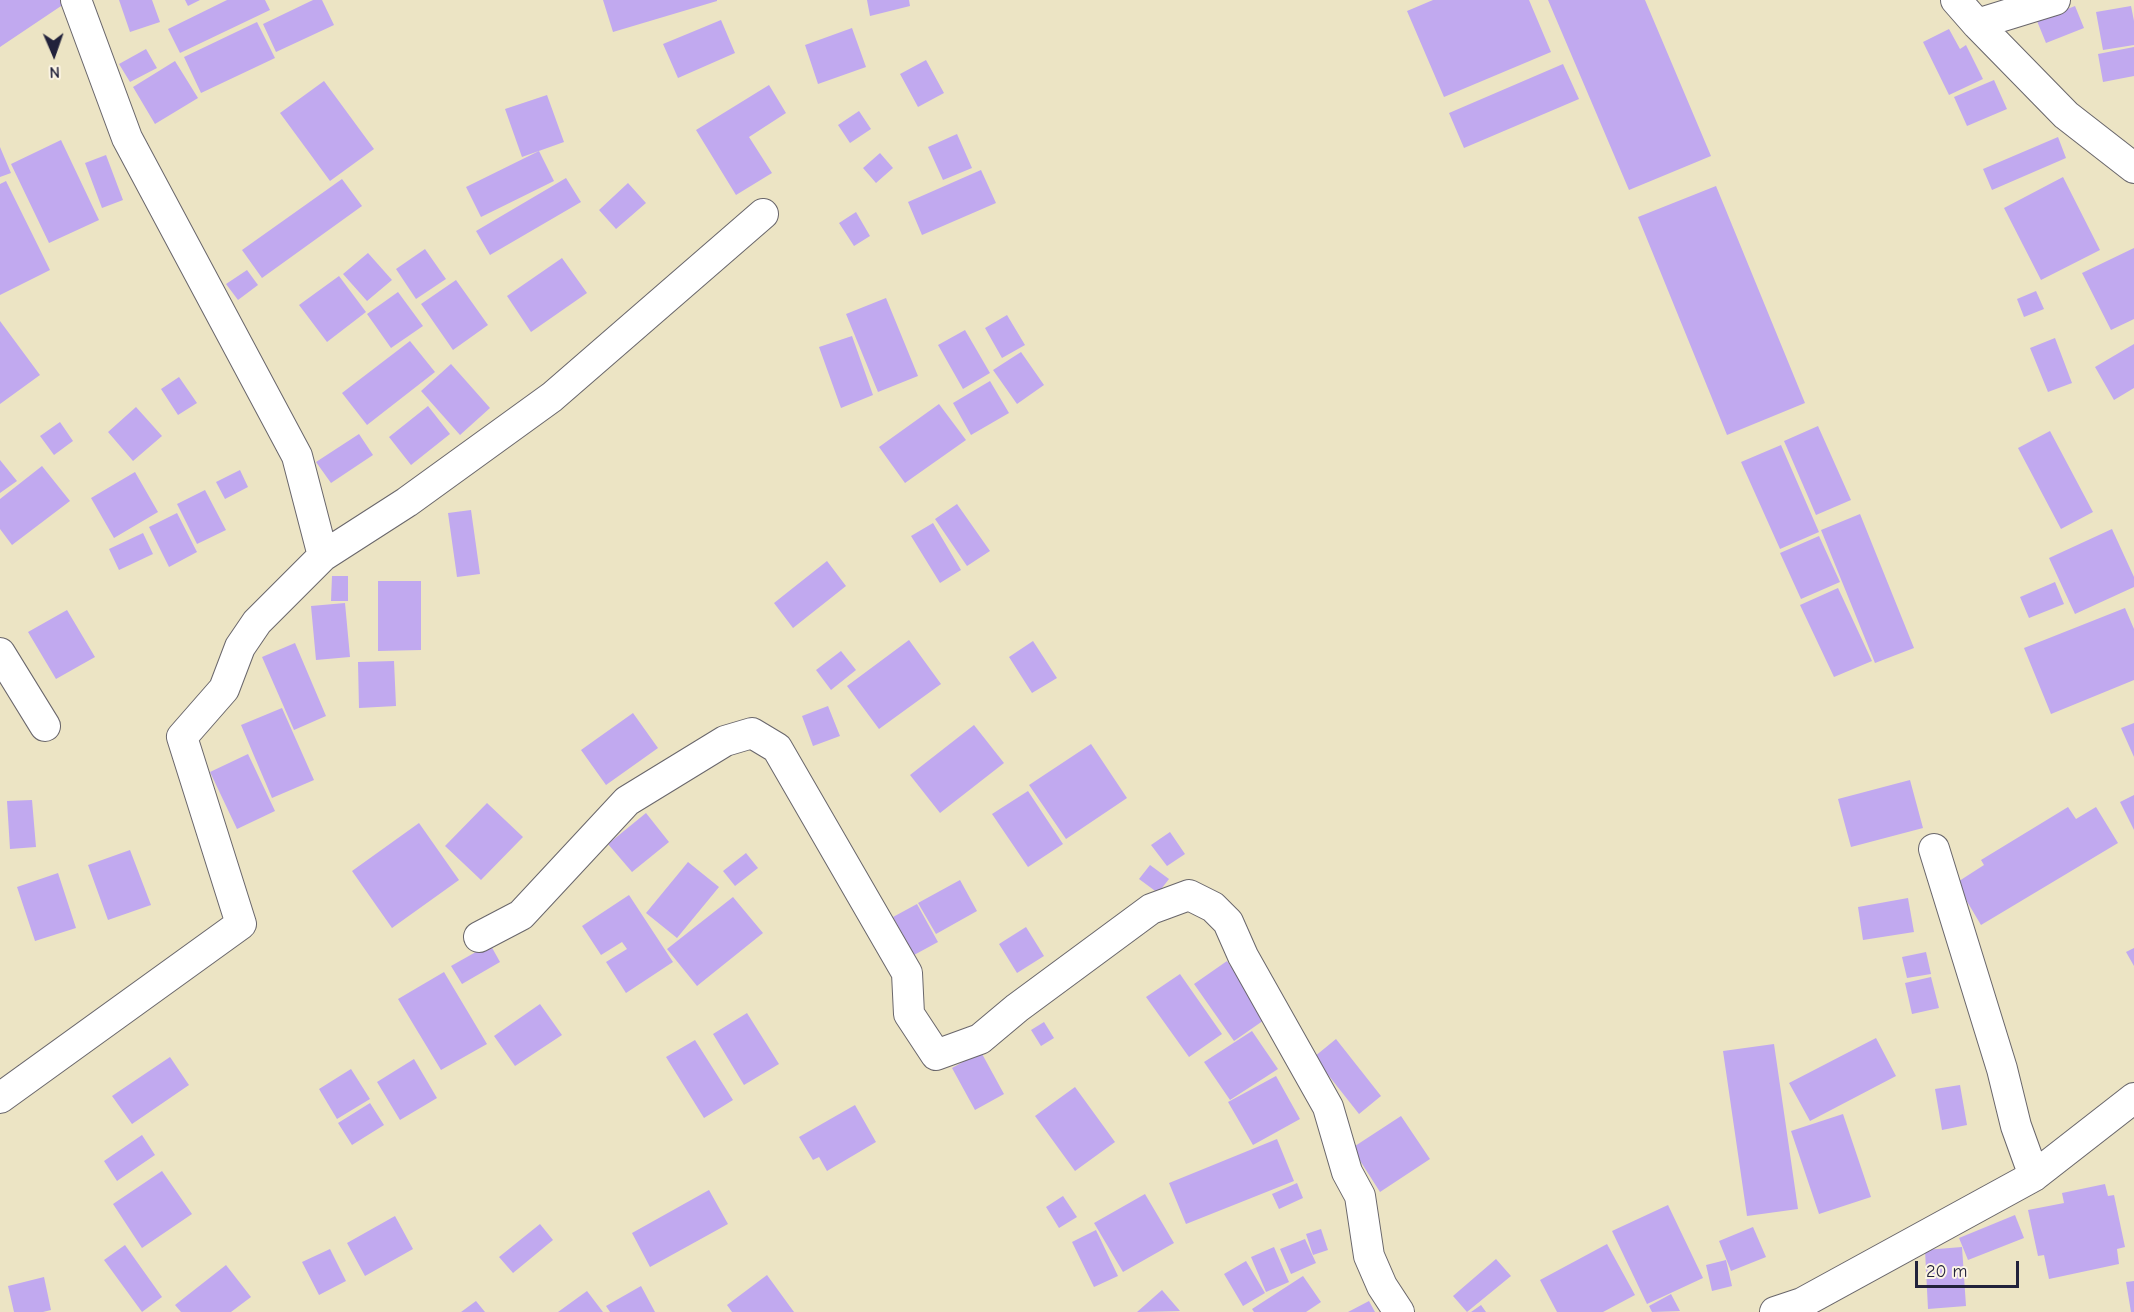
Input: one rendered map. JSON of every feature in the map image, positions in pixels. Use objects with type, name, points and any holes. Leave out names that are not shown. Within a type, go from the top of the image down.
[{"type":"street","points":[[75,0],[127,138],[297,456],[322,556]]},
{"type":"street","points":[[1956,0],[2066,115],[2134,168]]},
{"type":"street","points":[[1977,24],[2055,0]]},
{"type":"street","points":[[0,1098],[241,924],[182,737],[224,689],[240,647],[257,622],[322,556],[407,502],[552,398],[763,214]]},
{"type":"street","points":[[0,653],[45,726]]},
{"type":"street","points":[[479,937],[521,915],[627,801],[725,741],[752,733],[777,748],[907,973],[909,1014],[936,1055],[980,1039],[1017,1008],[1151,909],[1190,895],[1213,907],[1228,922],[1243,956],[1328,1107],[1347,1172],[1360,1196],[1369,1256],[1382,1286],[1399,1312]]},
{"type":"street","points":[[1934,849],[2002,1069],[2016,1126],[2034,1176]]},
{"type":"street","points":[[1775,1312],[1802,1307],[2034,1176],[2134,1098]]},
{"type":"building","points":[[0,0],[70,0],[0,47]]},
{"type":"building","points":[[119,0],[152,0],[160,22],[130,32]]},
{"type":"building","points":[[185,0],[200,0],[188,6]]},
{"type":"building","points":[[227,0],[265,0],[270,10],[180,53],[168,29]]},
{"type":"building","points":[[313,0],[322,0],[334,25],[276,52],[263,24]]},
{"type":"building","points":[[603,0],[717,0],[717,1],[613,32]]},
{"type":"building","points":[[867,0],[909,0],[910,6],[870,16]]},
{"type":"building","points":[[1433,0],[1529,0],[1551,52],[1444,97],[1407,11]]},
{"type":"building","points":[[1548,0],[1645,0],[1711,156],[1629,190]]},
{"type":"building","points":[[2075,6],[2084,28],[2046,43],[2037,21]]},
{"type":"building","points":[[2131,6],[2134,21],[2134,45],[2103,50],[2096,12]]},
{"type":"building","points":[[721,20],[735,53],[678,78],[663,44]]},
{"type":"building","points":[[257,22],[275,58],[201,93],[184,57]]},
{"type":"building","points":[[852,28],[866,67],[818,84],[805,45]]},
{"type":"building","points":[[1949,29],[1960,49],[1966,45],[1983,79],[1949,95],[1923,42]]},
{"type":"building","points":[[2134,47],[2134,76],[2103,82],[2098,54]]},
{"type":"building","points":[[146,49],[157,68],[130,82],[119,64]]},
{"type":"building","points":[[926,60],[944,93],[918,107],[900,74]]},
{"type":"building","points":[[175,61],[198,98],[155,124],[133,87]]},
{"type":"building","points":[[1563,64],[1579,99],[1464,148],[1449,113]]},
{"type":"building","points":[[1994,80],[2007,109],[1967,126],[1954,97]]},
{"type":"building","points":[[324,81],[374,149],[330,181],[280,113]]},
{"type":"building","points":[[769,85],[786,113],[749,137],[772,173],[736,195],[696,130]]},
{"type":"building","points":[[547,95],[564,142],[522,157],[505,109]]},
{"type":"building","points":[[859,111],[871,129],[850,143],[838,125]]},
{"type":"building","points":[[957,134],[972,168],[943,180],[928,147]]},
{"type":"building","points":[[2058,137],[2066,158],[1992,190],[1983,169]]},
{"type":"building","points":[[61,140],[99,220],[49,243],[11,164]]},
{"type":"building","points":[[0,147],[11,173],[0,177]]},
{"type":"building","points":[[539,151],[554,181],[481,217],[466,187]]},
{"type":"building","points":[[880,153],[893,168],[876,183],[863,168]]},
{"type":"building","points":[[106,155],[123,200],[102,208],[85,163]]},
{"type":"building","points":[[981,170],[996,203],[922,235],[908,202]]},
{"type":"building","points":[[2063,177],[2100,250],[2041,280],[2004,208]]},
{"type":"building","points":[[566,178],[581,202],[490,255],[476,231]]},
{"type":"building","points":[[342,179],[362,206],[262,278],[242,250]]},
{"type":"building","points":[[6,181],[50,270],[0,295],[0,184]]},
{"type":"building","points":[[628,183],[646,203],[616,229],[599,210]]},
{"type":"building","points":[[1716,186],[1805,403],[1727,435],[1638,217]]},
{"type":"building","points":[[856,212],[870,236],[854,246],[839,223]]},
{"type":"building","points":[[2134,248],[2134,319],[2111,330],[2082,273]]},
{"type":"building","points":[[425,249],[446,279],[416,299],[396,269]]},
{"type":"building","points":[[368,253],[392,280],[367,301],[343,274]]},
{"type":"building","points":[[562,258],[587,293],[531,332],[507,296]]},
{"type":"building","points":[[247,270],[258,285],[238,300],[226,284]]},
{"type":"building","points":[[339,276],[366,312],[327,342],[299,305]]},
{"type":"building","points":[[456,280],[488,325],[453,350],[421,304]]},
{"type":"building","points":[[2036,291],[2044,309],[2024,317],[2017,299]]},
{"type":"building","points":[[398,292],[423,326],[391,348],[367,314]]},
{"type":"building","points":[[886,298],[918,376],[878,392],[846,314]]},
{"type":"building","points":[[1007,315],[1025,345],[1002,358],[985,328]]},
{"type":"building","points":[[0,321],[40,375],[0,404]]},
{"type":"building","points":[[965,330],[990,373],[963,389],[938,345]]},
{"type":"building","points":[[852,336],[873,395],[841,408],[819,347]]},
{"type":"building","points":[[2055,338],[2072,383],[2048,392],[2030,348]]},
{"type":"building","points":[[410,341],[435,372],[367,425],[342,393]]},
{"type":"building","points":[[2134,344],[2134,388],[2114,400],[2095,367]]},
{"type":"building","points":[[1021,352],[1044,385],[1017,404],[993,370]]},
{"type":"building","points":[[451,364],[490,408],[460,435],[421,391]]},
{"type":"building","points":[[179,377],[197,403],[178,415],[161,389]]},
{"type":"building","points":[[990,381],[1009,413],[971,435],[953,403]]},
{"type":"building","points":[[939,404],[966,440],[905,483],[879,447]]},
{"type":"building","points":[[428,406],[450,434],[411,465],[389,437]]},
{"type":"building","points":[[136,407],[162,436],[133,461],[108,432]]},
{"type":"building","points":[[60,422],[73,441],[54,455],[40,436]]},
{"type":"building","points":[[1818,426],[1851,500],[1816,515],[1784,441]]},
{"type":"building","points":[[2050,431],[2093,512],[2061,529],[2018,448]]},
{"type":"building","points":[[359,434],[373,455],[331,483],[316,462]]},
{"type":"building","points":[[1781,445],[1819,532],[1780,549],[1741,462]]},
{"type":"building","points":[[0,460],[17,481],[0,493]]},
{"type":"building","points":[[42,466],[70,501],[12,545],[0,529],[0,499]]},
{"type":"building","points":[[240,470],[248,487],[225,499],[216,482]]},
{"type":"building","points":[[135,472],[158,512],[114,538],[91,498]]},
{"type":"building","points":[[205,490],[226,530],[197,544],[177,504]]},
{"type":"building","points":[[957,504],[990,551],[967,566],[935,519]]},
{"type":"building","points":[[471,510],[480,574],[457,577],[448,513]]},
{"type":"building","points":[[177,513],[197,552],[169,567],[149,527]]},
{"type":"building","points":[[1860,514],[1914,648],[1875,663],[1821,530]]},
{"type":"building","points":[[933,523],[961,570],[940,583],[911,536]]},
{"type":"building","points":[[2112,529],[2134,577],[2134,587],[2075,614],[2049,558]]},
{"type":"building","points":[[143,533],[153,554],[119,570],[109,549]]},
{"type":"building","points":[[1819,536],[1840,582],[1801,599],[1780,553]]},
{"type":"building","points":[[827,561],[846,586],[793,628],[774,603]]},
{"type":"building","points":[[332,576],[348,576],[348,601],[331,601]]},
{"type":"building","points":[[378,581],[421,581],[421,650],[378,651]]},
{"type":"building","points":[[2055,582],[2064,604],[2029,618],[2020,597]]},
{"type":"building","points":[[1838,588],[1872,661],[1834,677],[1800,605]]},
{"type":"building","points":[[345,603],[350,657],[316,660],[311,606]]},
{"type":"building","points":[[2125,608],[2134,629],[2134,680],[2051,714],[2024,648]]},
{"type":"building","points":[[67,610],[95,657],[56,679],[28,632]]},
{"type":"building","points":[[909,640],[941,684],[879,729],[847,686]]},
{"type":"building","points":[[1033,641],[1057,678],[1032,693],[1009,657]]},
{"type":"building","points":[[295,643],[326,716],[294,730],[262,657]]},
{"type":"building","points":[[841,651],[856,670],[831,690],[816,670]]},
{"type":"building","points":[[394,661],[396,706],[359,708],[358,662]]},
{"type":"building","points":[[828,706],[840,736],[813,746],[802,716]]},
{"type":"building","points":[[282,708],[314,780],[272,798],[241,725]]},
{"type":"building","points":[[633,713],[658,748],[606,785],[581,750]]},
{"type":"building","points":[[2134,723],[2134,757],[2121,728]]},
{"type":"building","points":[[974,725],[1004,763],[940,813],[910,775]]},
{"type":"building","points":[[1091,744],[1127,798],[1066,839],[1029,785]]},
{"type":"building","points":[[248,754],[275,811],[237,829],[210,772]]},
{"type":"building","points":[[1910,780],[1923,828],[1851,847],[1838,799]]},
{"type":"building","points":[[1028,791],[1063,844],[1028,867],[992,814]]},
{"type":"building","points":[[2134,795],[2134,830],[2120,802]]},
{"type":"building","points":[[32,800],[36,847],[10,849],[7,801]]},
{"type":"building","points":[[487,803],[523,837],[481,880],[445,846]]},
{"type":"building","points":[[2068,807],[2076,819],[2096,807],[2118,843],[1981,925],[1956,883],[1984,865],[1981,860]]},
{"type":"building","points":[[646,813],[669,842],[632,872],[608,844]]},
{"type":"building","points":[[419,823],[459,880],[392,928],[352,871]]},
{"type":"building","points":[[1170,832],[1185,854],[1167,866],[1151,845]]},
{"type":"building","points":[[130,850],[151,905],[108,920],[88,865]]},
{"type":"building","points":[[746,853],[758,868],[735,886],[723,871]]},
{"type":"building","points":[[688,862],[719,887],[677,938],[646,913]]},
{"type":"building","points":[[1150,865],[1169,879],[1158,893],[1139,879]]},
{"type":"building","points":[[58,873],[76,928],[35,941],[17,887]]},
{"type":"building","points":[[960,880],[977,911],[936,934],[918,903]]},
{"type":"building","points":[[629,895],[673,962],[626,993],[606,962],[627,949],[622,942],[601,955],[582,926]]},
{"type":"building","points":[[733,897],[763,933],[697,986],[667,949]]},
{"type":"building","points":[[1908,898],[1914,932],[1863,940],[1858,907]]},
{"type":"building","points":[[917,904],[938,942],[914,955],[893,917]]},
{"type":"building","points":[[1026,927],[1044,956],[1017,973],[999,944]]},
{"type":"building","points":[[490,944],[500,962],[462,984],[451,966]]},
{"type":"building","points":[[2134,948],[2134,966],[2126,952]]},
{"type":"building","points":[[1926,952],[1931,974],[1907,978],[1902,957]]},
{"type":"building","points":[[1227,961],[1267,1018],[1234,1041],[1194,984]]},
{"type":"building","points":[[444,972],[487,1044],[441,1070],[398,999]]},
{"type":"building","points":[[1180,974],[1222,1034],[1189,1057],[1146,997]]},
{"type":"building","points":[[1931,977],[1939,1008],[1912,1014],[1905,983]]},
{"type":"building","points":[[540,1004],[562,1035],[515,1066],[494,1036]]},
{"type":"building","points":[[747,1013],[779,1064],[744,1085],[713,1034]]},
{"type":"building","points":[[1044,1022],[1054,1038],[1041,1046],[1031,1030]]},
{"type":"building","points":[[1252,1031],[1278,1069],[1230,1100],[1204,1062]]},
{"type":"building","points":[[1876,1038],[1896,1076],[1810,1121],[1789,1083]]},
{"type":"building","points":[[1336,1039],[1381,1096],[1359,1114],[1314,1057]]},
{"type":"building","points":[[695,1040],[733,1100],[704,1118],[666,1057]]},
{"type":"building","points":[[1774,1044],[1798,1209],[1747,1216],[1723,1051]]},
{"type":"building","points":[[981,1052],[1004,1094],[975,1110],[952,1068]]},
{"type":"building","points":[[170,1057],[189,1085],[132,1124],[112,1096]]},
{"type":"building","points":[[414,1059],[437,1098],[400,1120],[377,1082]]},
{"type":"building","points":[[351,1069],[370,1099],[337,1119],[319,1089]]},
{"type":"building","points":[[1276,1076],[1300,1119],[1253,1145],[1228,1102]]},
{"type":"building","points":[[1960,1085],[1967,1125],[1942,1130],[1935,1089]]},
{"type":"building","points":[[1075,1087],[1115,1142],[1075,1171],[1035,1116]]},
{"type":"building","points":[[370,1103],[384,1125],[352,1145],[338,1123]]},
{"type":"building","points":[[855,1105],[876,1142],[827,1171],[819,1157],[813,1160],[799,1137]]},
{"type":"building","points":[[1843,1114],[1871,1197],[1819,1214],[1791,1131]]},
{"type":"building","points":[[1401,1116],[1430,1159],[1380,1192],[1352,1148]]},
{"type":"building","points":[[142,1135],[155,1155],[117,1181],[104,1161]]},
{"type":"building","points":[[1277,1139],[1294,1181],[1186,1224],[1169,1183]]},
{"type":"building","points":[[162,1171],[192,1214],[142,1248],[113,1204]]},
{"type":"building","points":[[1297,1183],[1303,1198],[1279,1209],[1272,1194]]},
{"type":"building","points":[[2105,1184],[2108,1196],[2114,1195],[2125,1247],[2117,1249],[2119,1264],[2049,1279],[2044,1255],[2038,1256],[2028,1210],[2064,1203],[2062,1193]]},
{"type":"building","points":[[709,1190],[728,1224],[650,1267],[632,1233]]},
{"type":"building","points":[[1145,1194],[1174,1243],[1123,1272],[1094,1223]]},
{"type":"building","points":[[1063,1196],[1077,1217],[1059,1228],[1046,1207]]},
{"type":"building","points":[[1668,1205],[1703,1278],[1647,1304],[1612,1231]]},
{"type":"building","points":[[2015,1215],[2024,1238],[1968,1260],[1959,1238]]},
{"type":"building","points":[[395,1216],[413,1249],[365,1276],[347,1243]]},
{"type":"building","points":[[540,1224],[553,1240],[513,1273],[499,1257]]},
{"type":"building","points":[[1753,1227],[1766,1257],[1731,1271],[1719,1241]]},
{"type":"building","points":[[1321,1229],[1328,1250],[1313,1255],[1306,1234]]},
{"type":"building","points":[[1096,1230],[1118,1276],[1094,1287],[1072,1242]]},
{"type":"building","points":[[1305,1239],[1316,1263],[1291,1274],[1280,1249]]},
{"type":"building","points":[[1607,1244],[1635,1295],[1603,1312],[1557,1312],[1540,1280]]},
{"type":"building","points":[[125,1245],[162,1297],[142,1312],[104,1260]]},
{"type":"building","points":[[1274,1247],[1289,1282],[1266,1292],[1251,1257]]},
{"type":"building","points":[[1962,1247],[1966,1306],[1928,1309],[1925,1250]]},
{"type":"building","points":[[330,1249],[346,1281],[319,1295],[302,1262]]},
{"type":"building","points":[[1496,1259],[1511,1276],[1467,1312],[1453,1296]]},
{"type":"building","points":[[1726,1260],[1732,1286],[1712,1291],[1706,1265]]},
{"type":"building","points":[[1246,1261],[1265,1293],[1243,1306],[1224,1274]]},
{"type":"building","points":[[226,1265],[251,1297],[231,1312],[181,1312],[175,1305]]},
{"type":"building","points":[[767,1275],[794,1312],[732,1312],[727,1305]]},
{"type":"building","points":[[1303,1276],[1321,1302],[1306,1312],[1254,1312],[1252,1309]]},
{"type":"building","points":[[44,1277],[51,1310],[14,1312],[8,1286]]},
{"type":"building","points":[[2134,1281],[2134,1312],[2131,1312],[2126,1282]]},
{"type":"building","points":[[641,1286],[655,1312],[610,1312],[606,1306]]},
{"type":"building","points":[[1162,1290],[1180,1311],[1137,1312]]},
{"type":"building","points":[[587,1291],[603,1312],[558,1312]]},
{"type":"building","points":[[1671,1294],[1680,1311],[1652,1312],[1649,1306]]},
{"type":"building","points":[[476,1301],[485,1312],[461,1312]]},
{"type":"building","points":[[1369,1301],[1375,1312],[1348,1312]]},
{"type":"building","points":[[1481,1305],[1486,1312],[1471,1312]]}]
